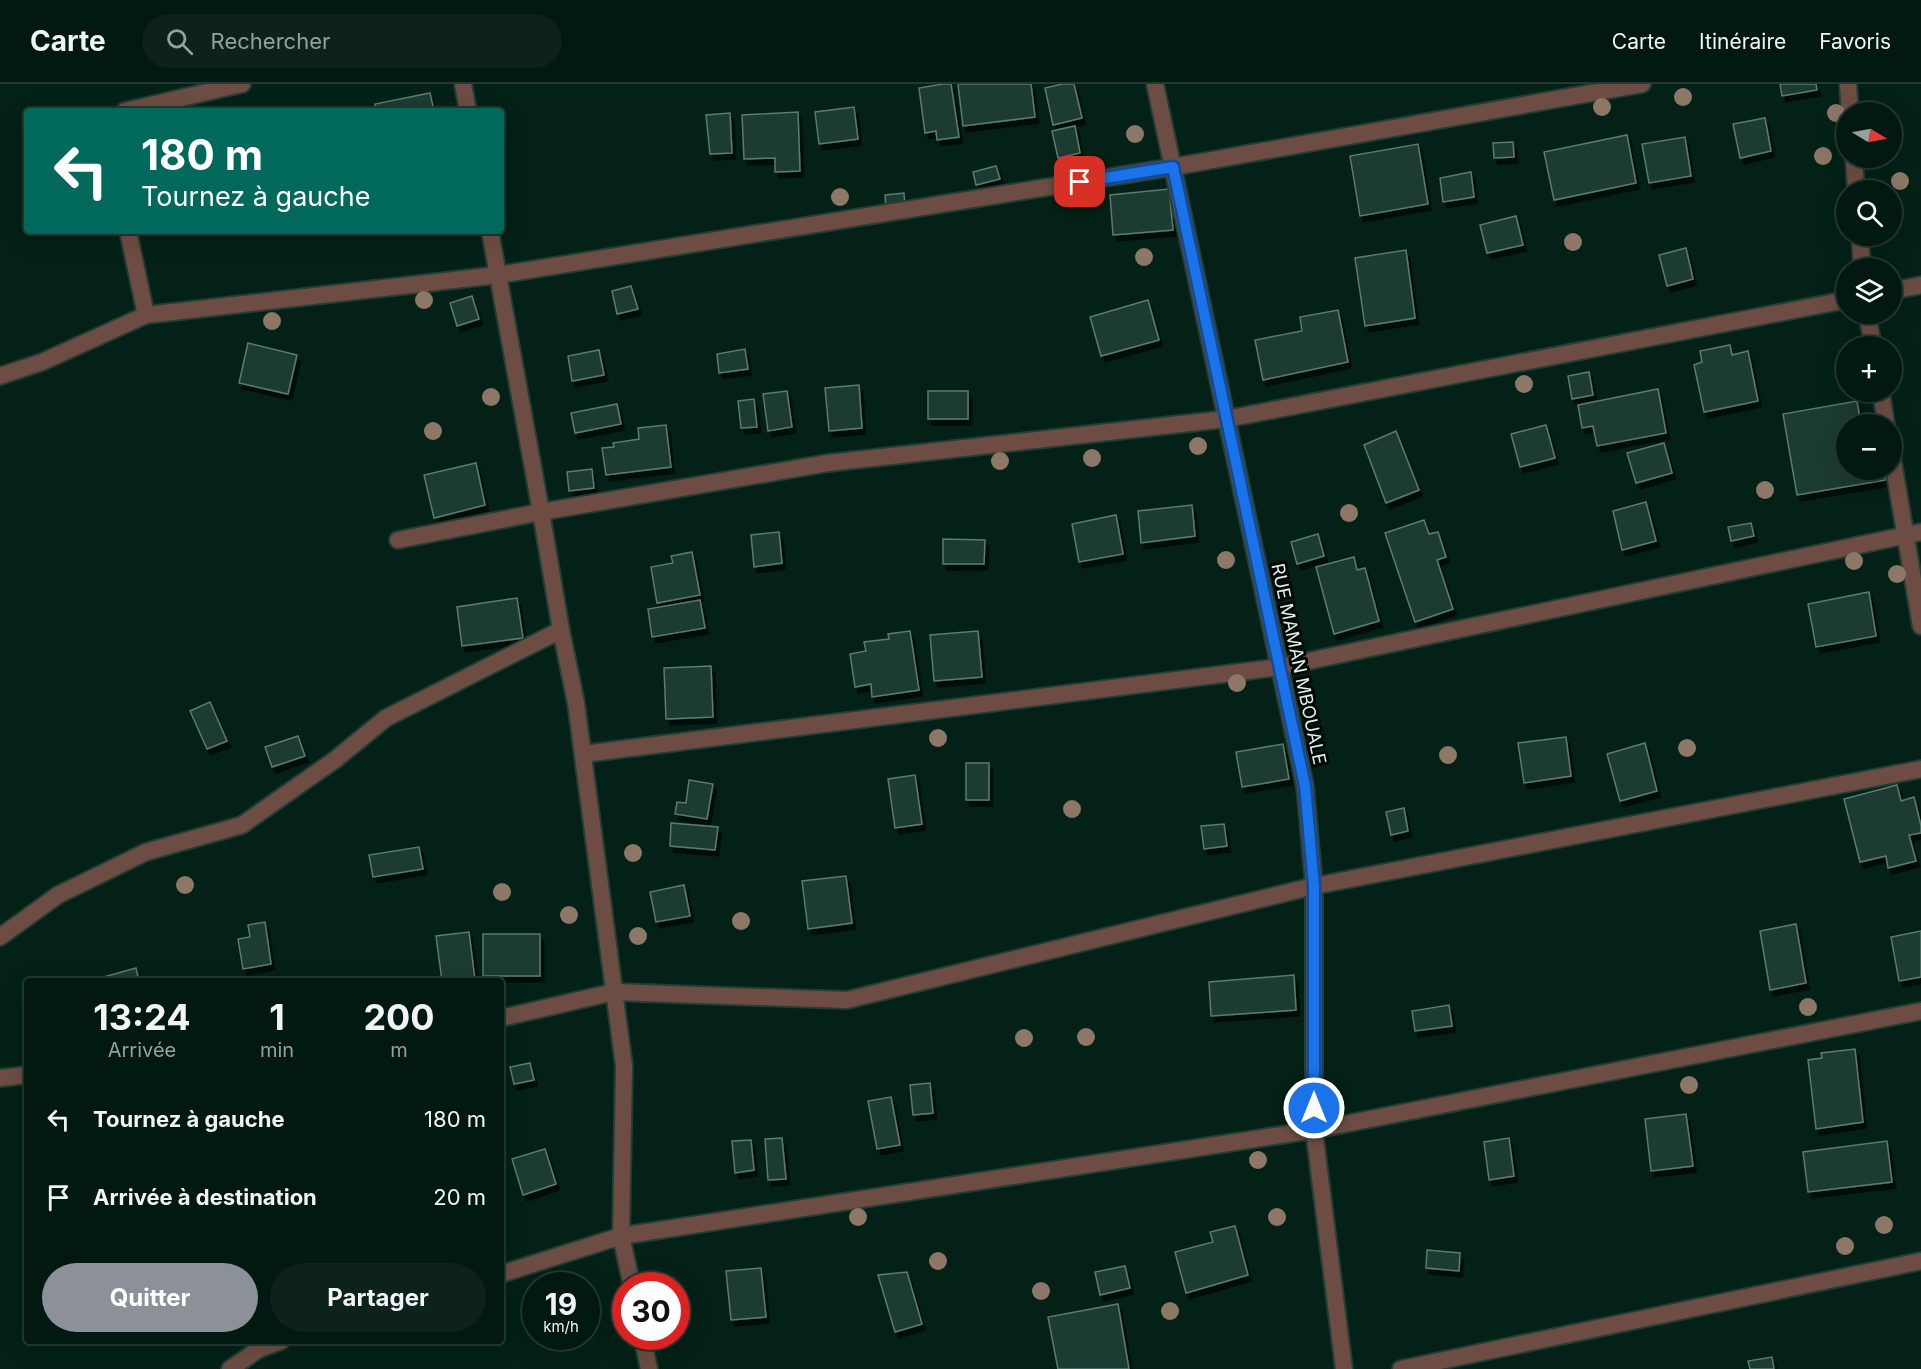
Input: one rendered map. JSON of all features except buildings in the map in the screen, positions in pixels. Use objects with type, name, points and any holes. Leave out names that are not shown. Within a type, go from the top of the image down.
[{"type":"street","points":[[139,108],[242,84]]},
{"type":"street","points":[[464,84],[468,108]]},
{"type":"street","name":"RUE MAMAN MBOUALE","points":[[1155,84],[1305,786],[1314,886],[1314,1130],[1344,1369]]},
{"type":"street","points":[[0,376],[42,362],[146,315],[498,275],[1173,167],[1642,84]]},
{"type":"street","points":[[1848,84],[1849,102]]},
{"type":"street","points":[[129,234],[146,315]]},
{"type":"street","points":[[491,234],[576,703],[583,754],[624,1066],[621,1236],[629,1272]]},
{"type":"street","points":[[1902,289],[1921,285]]},
{"type":"street","points":[[398,540],[542,512],[828,463],[1226,418],[1836,302]]},
{"type":"street","points":[[1898,480],[1913,534],[1921,626]]},
{"type":"street","points":[[583,754],[1280,667],[1913,534]]},
{"type":"street","points":[[0,937],[58,895],[146,852],[242,825],[336,759],[386,718],[561,630]]},
{"type":"street","points":[[504,1017],[614,992],[847,1000],[1314,886],[1921,769]]},
{"type":"street","points":[[504,1273],[621,1236],[1314,1130],[1921,1011]]},
{"type":"street","points":[[0,1078],[24,1075]]},
{"type":"street","points":[[1401,1369],[1921,1261]]},
{"type":"street","points":[[230,1369],[259,1349],[273,1344]]},
{"type":"street","points":[[645,1350],[649,1369]]},
{"type":"route","points":[[1080,182],[1173,167],[1305,786],[1314,886],[1314,1108]]}]
